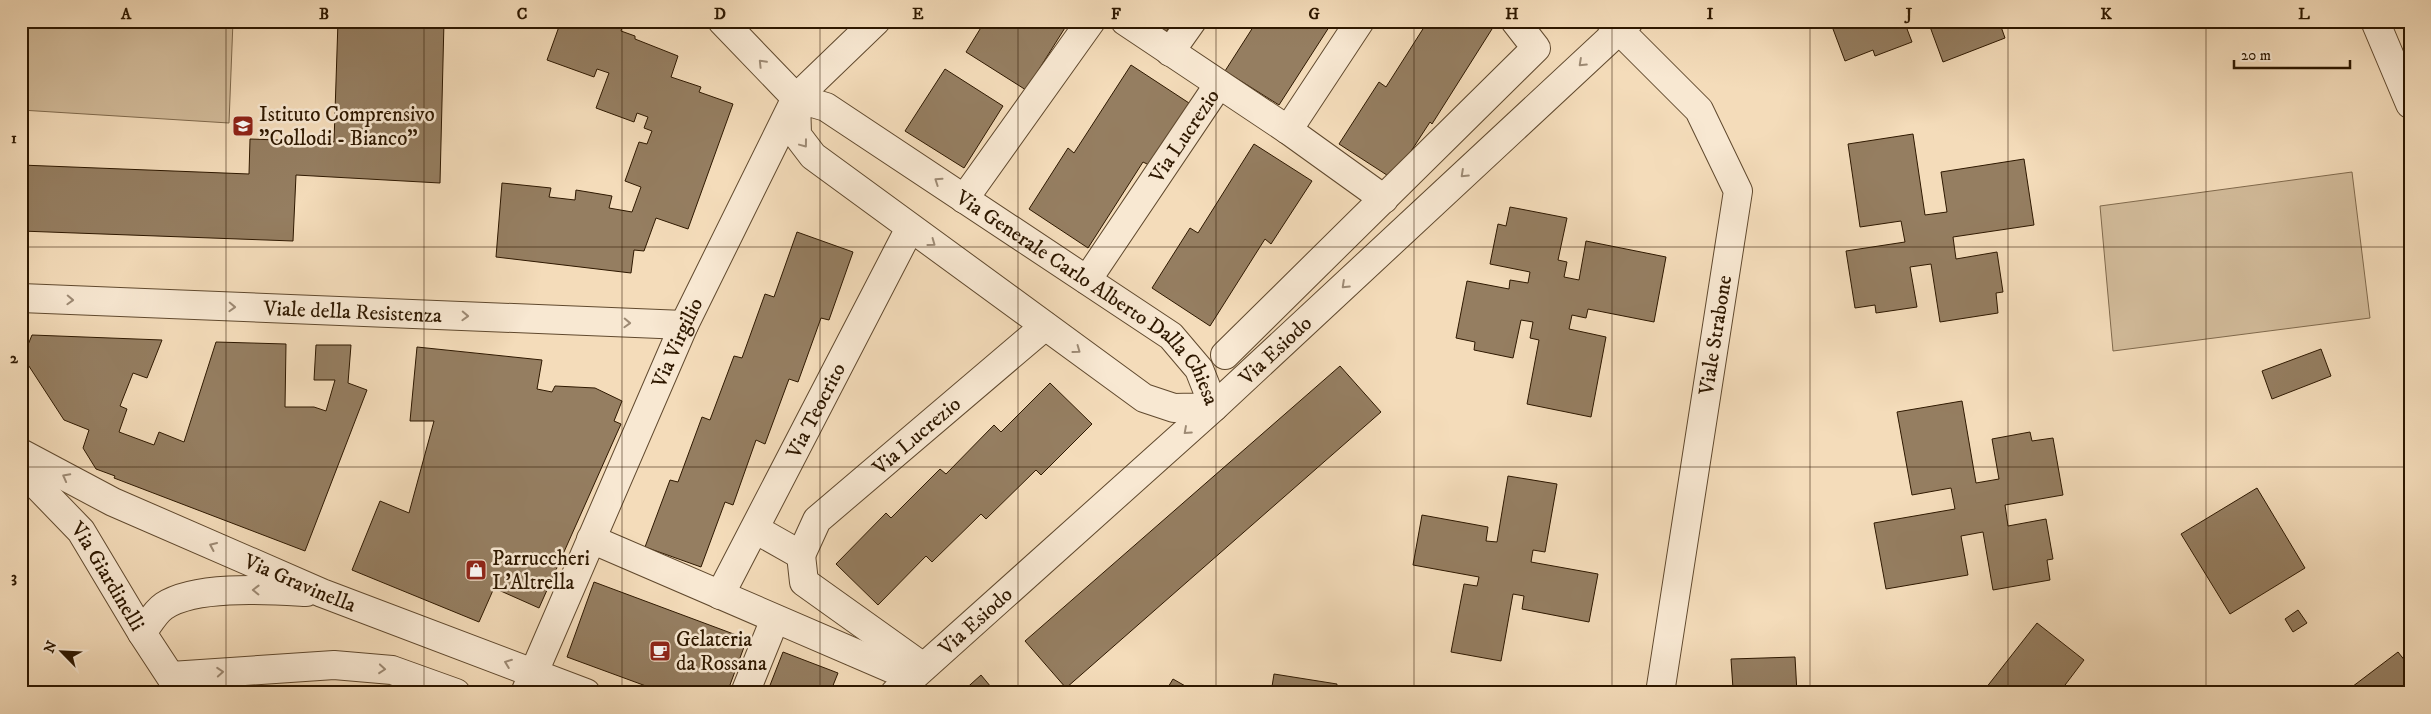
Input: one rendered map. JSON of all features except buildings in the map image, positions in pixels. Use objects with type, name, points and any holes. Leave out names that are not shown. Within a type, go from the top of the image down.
[{"type":"street","points":[[722,21],[796,98]]},
{"type":"street","name":"Via Virgilio","points":[[529,682],[684,325],[796,98],[876,21]]},
{"type":"street","points":[[964,199],[1091,21]]},
{"type":"street","points":[[1125,21],[1219,84]]},
{"type":"street","points":[[1170,52],[1192,21]]},
{"type":"street","points":[[1288,130],[1360,21]]},
{"type":"street","name":"Via Esiodo","points":[[1225,355],[1536,48],[1515,21]]},
{"type":"street","points":[[2375,21],[2410,104]]},
{"type":"street","name":"Via Esiodo","points":[[909,679],[1214,407],[1619,24]]},
{"type":"street","name":"Viale Strabone","points":[[1619,24],[1699,110],[1738,191],[1660,693]]},
{"type":"street","name":"Via Lucrezio","points":[[1087,280],[1219,84],[1288,130],[1384,199]]},
{"type":"street","name":"Via Generale Carlo Alberto Dalla Chiesa","points":[[796,98],[826,107],[964,199],[1171,336],[1199,369],[1214,407],[1174,408],[1144,398],[910,228],[813,156],[797,135],[796,98]]},
{"type":"street","name":"Via Teocrito","points":[[720,595],[910,228]]},
{"type":"street","name":"Viale della Resistenza","points":[[21,298],[684,325]]},
{"type":"street","name":"Via Lucrezio","points":[[801,555],[817,520],[1045,326]]},
{"type":"street","name":"Via Gravinella","points":[[21,454],[114,502],[529,682],[586,693]]},
{"type":"street","name":"Via Giardinelli","points":[[21,469],[81,531],[142,633],[176,684]]},
{"type":"street","points":[[755,529],[801,555],[804,582],[909,679]]},
{"type":"street","points":[[591,539],[775,618],[909,679]]},
{"type":"street","points":[[142,633],[162,607],[184,597],[251,590],[322,593]]},
{"type":"street","points":[[745,693],[775,618]]},
{"type":"street","points":[[176,684],[334,665],[392,670],[455,692]]},
{"type":"street","points":[[447,693],[455,692]]},
{"type":"shaded area","points":[[21,21],[233,21],[229,123],[21,110]]},
{"type":"shaded area","points":[[2352,172],[2370,318],[2113,351],[2100,206]]},
{"type":"place","name":"Istituto Comprensivo \"Collodi - Bianco\"","points":[[243,126]]},
{"type":"place","name":"Parruccheri L'Altrella","points":[[476,570]]},
{"type":"place","name":"Gelateria da Rossana","points":[[660,651]]}]
